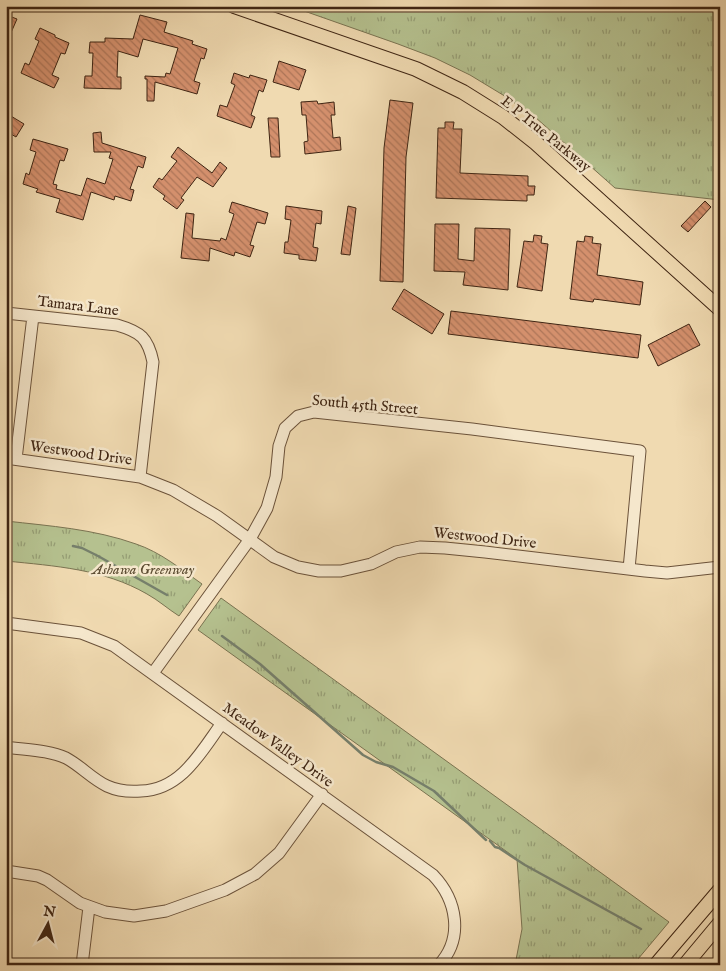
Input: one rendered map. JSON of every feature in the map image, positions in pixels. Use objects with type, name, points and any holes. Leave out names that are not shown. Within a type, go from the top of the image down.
[{"type":"main road","name":"E P True Parkway","points":[[234,6],[416,70],[450,85],[503,117],[536,143],[720,310]]},
{"type":"main road","points":[[656,965],[720,890]]},
{"type":"main road","points":[[685,965],[720,923]]},
{"type":"street","name":"Tamara Lane","points":[[6,313],[117,325],[130,328],[144,338],[150,347],[153,362],[140,477]]},
{"type":"street","points":[[11,458],[33,316]]},
{"type":"street","name":"South 45th Street","points":[[153,673],[250,539],[267,508],[276,477],[279,446],[285,428],[298,416],[314,412],[472,429],[640,451],[629,569]]},
{"type":"street","name":"Westwood Drive","points":[[11,458],[140,477],[173,490],[217,516],[274,557],[298,567],[319,571],[341,571],[371,564],[396,552],[420,547],[485,552],[667,573],[720,567]]},
{"type":"street","name":"Meadow Valley Drive","points":[[6,623],[81,633],[98,638],[114,646],[428,871],[442,884],[452,905],[455,929],[448,952],[439,965]]},
{"type":"street","points":[[6,747],[51,753],[76,764],[108,786],[132,792],[145,791],[158,788],[180,777],[194,762],[222,723]]},
{"type":"street","points":[[6,871],[38,876],[89,907],[119,915],[150,915],[176,908],[240,883],[255,874],[279,853],[322,794]]},
{"type":"street","points":[[82,965],[89,907]]},
{"type":"green space","points":[[290,6],[720,6],[720,200],[615,188],[535,117],[470,75],[435,58]]},
{"type":"green space","name":"Ashawa Greenway","points":[[6,521],[88,531],[136,544],[162,556],[202,584],[179,616],[147,594],[114,579],[79,570],[6,561]]},
{"type":"green space","points":[[221,598],[669,922],[633,965],[515,965],[522,929],[517,859],[198,630]]},
{"type":"building","points":[[140,15],[167,22],[164,32],[193,41],[192,44],[207,49],[204,59],[201,58],[194,81],[200,83],[197,94],[155,82],[154,101],[147,101],[147,79],[145,79],[145,76],[165,77],[166,73],[170,74],[178,48],[143,39],[138,57],[118,51],[117,77],[121,77],[121,89],[84,88],[85,76],[92,76],[93,53],[89,53],[90,42],[105,42],[105,38],[133,39]]},
{"type":"building","points":[[9,16],[17,19],[6,44],[6,23]]},
{"type":"building","points":[[40,28],[69,43],[65,54],[61,53],[52,75],[59,78],[54,88],[21,73],[25,63],[29,65],[39,41],[35,39]]},
{"type":"building","points":[[279,61],[306,70],[299,90],[273,82]]},
{"type":"building","points":[[234,73],[249,78],[250,75],[267,80],[263,92],[259,90],[251,115],[255,117],[251,128],[217,116],[220,105],[227,107],[235,85],[231,83]]},
{"type":"building","points":[[390,100],[413,103],[406,157],[403,282],[380,281],[384,148]]},
{"type":"building","points":[[317,101],[318,104],[334,102],[335,115],[331,115],[333,138],[340,137],[341,150],[305,154],[304,142],[308,141],[306,115],[302,115],[301,102]]},
{"type":"building","points":[[6,113],[24,124],[16,137],[6,131]]},
{"type":"building","points":[[268,118],[278,118],[280,157],[271,157]]},
{"type":"building","points":[[445,122],[454,122],[453,129],[462,129],[460,173],[528,176],[528,186],[535,186],[534,195],[527,195],[527,201],[436,198],[438,128],[445,128]]},
{"type":"building","points":[[101,132],[102,143],[146,157],[143,168],[138,166],[130,189],[134,190],[131,201],[115,196],[114,200],[91,192],[83,220],[56,212],[60,199],[36,192],[38,189],[23,184],[26,173],[29,175],[36,152],[30,150],[33,139],[68,149],[64,161],[60,160],[53,184],[57,185],[56,189],[81,196],[87,178],[105,184],[113,159],[109,158],[111,152],[94,152],[93,133]]},
{"type":"building","points":[[178,147],[212,173],[220,162],[227,168],[213,187],[197,177],[181,198],[184,200],[177,209],[163,199],[165,196],[153,187],[159,178],[162,180],[177,161],[171,157]]},
{"type":"building","points":[[705,201],[711,207],[688,232],[681,226]]},
{"type":"building","points":[[232,202],[268,213],[265,224],[257,222],[250,245],[254,246],[250,257],[235,252],[234,256],[210,248],[209,261],[181,258],[186,213],[194,214],[192,238],[220,241],[221,238],[226,240],[234,214],[229,212]]},
{"type":"building","points":[[286,206],[322,211],[321,224],[316,223],[313,247],[318,248],[316,261],[299,259],[299,255],[284,253],[285,242],[288,242],[291,220],[285,219]]},
{"type":"building","points":[[348,206],[356,208],[350,255],[341,254]]},
{"type":"building","points":[[435,224],[459,224],[458,259],[474,261],[475,228],[510,229],[508,290],[463,285],[465,272],[434,271]]},
{"type":"building","points":[[534,235],[542,236],[541,243],[548,244],[542,291],[517,287],[524,241],[533,242]]},
{"type":"building","points":[[585,236],[593,237],[592,243],[601,244],[597,275],[643,282],[640,305],[594,299],[593,302],[570,299],[577,241],[584,242]]},
{"type":"building","points":[[404,289],[444,314],[432,334],[392,309]]},
{"type":"building","points":[[451,311],[641,335],[638,358],[448,334]]},
{"type":"building","points":[[689,324],[700,345],[658,366],[648,345]]},
{"type":"waterway","points":[[73,546],[98,556],[167,595]]},
{"type":"waterway","points":[[222,636],[260,664],[363,755],[376,762],[393,767],[434,791],[486,840]]},
{"type":"waterway","points":[[490,841],[495,847],[525,865],[641,929]]}]
